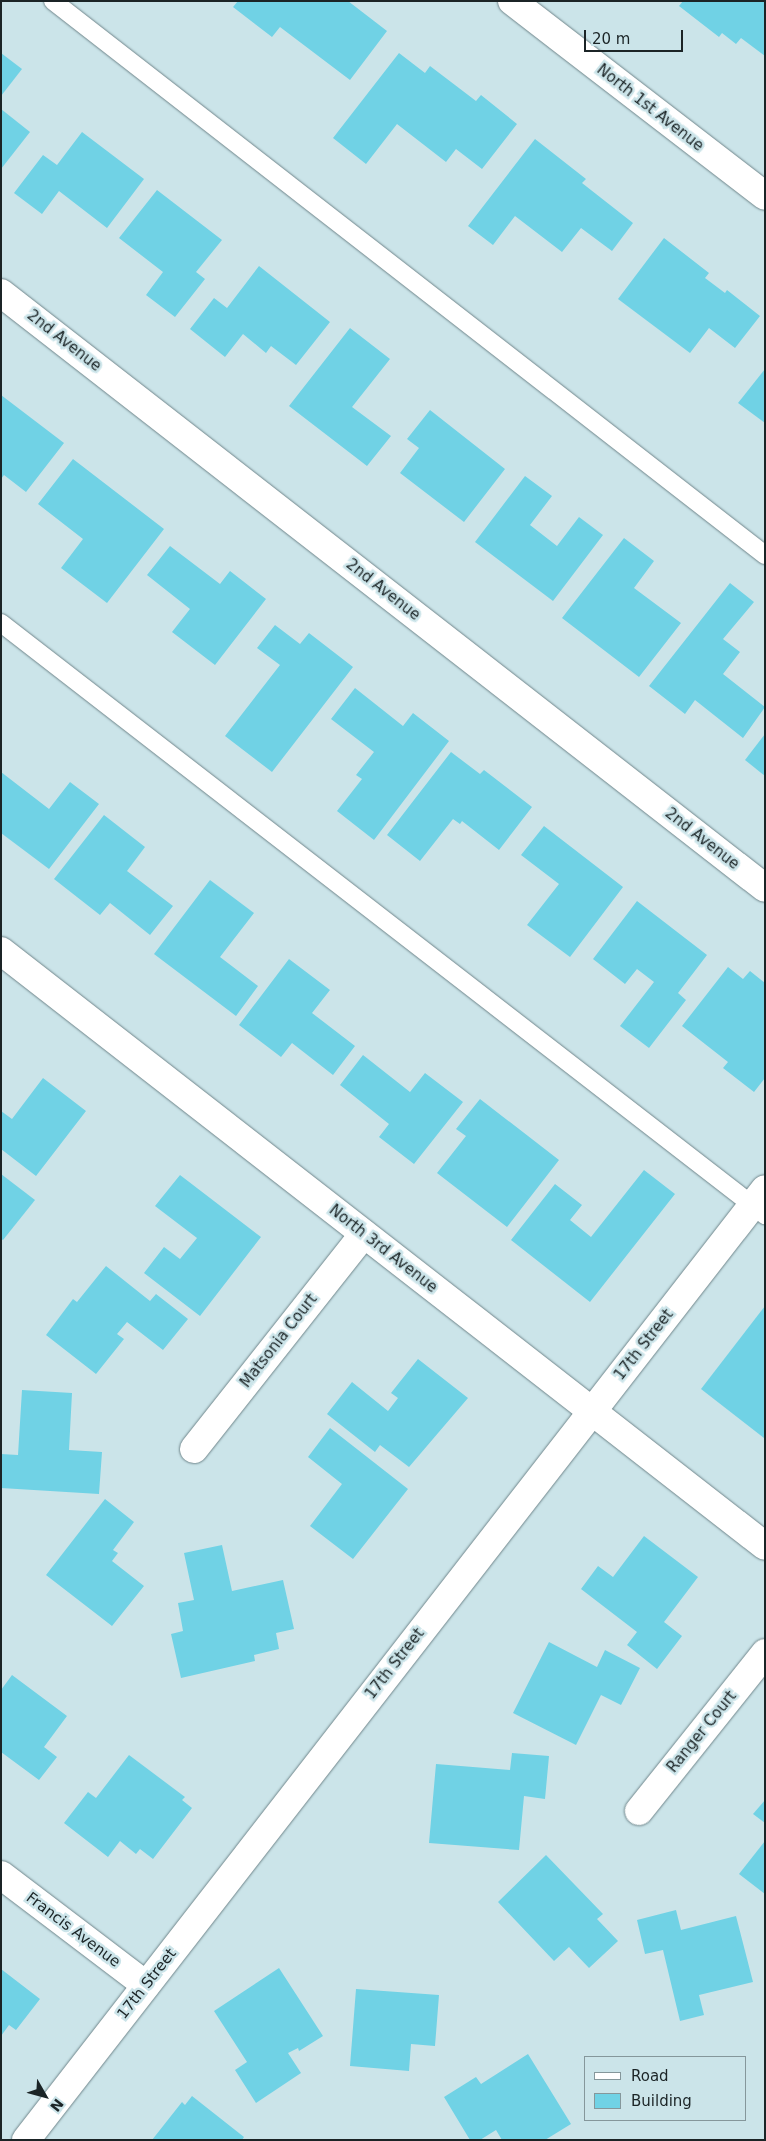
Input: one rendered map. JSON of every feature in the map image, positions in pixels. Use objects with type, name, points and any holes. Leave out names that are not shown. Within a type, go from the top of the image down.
[{"type":"street","name":"North 1st Avenue","points":[[512,1],[765,196]]},
{"type":"street","name":"2nd Avenue","points":[[1,293],[765,888]]},
{"type":"street","name":"North 3rd Avenue","points":[[1,952],[765,1546]]},
{"type":"street","name":"17th Street","points":[[26,2140],[592,1412],[760,1203]]},
{"type":"street","name":"Matsonia Court","points":[[194,1449],[364,1234]]},
{"type":"street","name":"Ranger Court","points":[[639,1810],[765,1653]]},
{"type":"street","name":"Francis Avenue","points":[[1,1874],[146,1985]]},
{"type":"lane","points":[[53,1],[765,555]]},
{"type":"lane","points":[[1,624],[760,1203]]},
{"type":"building","points":[[238,1],[348,1],[387,31],[350,80],[280,27],[272,37],[233,7]]},
{"type":"building","points":[[683,1],[765,1],[765,56],[741,38],[736,44],[722,33],[719,37],[679,6]]},
{"type":"building","points":[[1,53],[22,69],[1,96]]},
{"type":"building","points":[[399,53],[425,73],[430,66],[476,101],[481,95],[517,124],[482,169],[456,149],[446,162],[397,124],[366,164],[333,138]]},
{"type":"building","points":[[1,109],[30,132],[1,169]]},
{"type":"building","points":[[82,132],[144,179],[107,228],[59,191],[42,214],[14,193],[43,155],[57,165]]},
{"type":"building","points":[[535,139],[586,179],[582,183],[633,223],[612,251],[581,228],[562,252],[515,216],[493,245],[468,226]]},
{"type":"building","points":[[157,190],[222,240],[196,272],[205,279],[175,317],[146,295],[163,272],[119,238]]},
{"type":"building","points":[[664,238],[709,273],[705,278],[725,293],[727,290],[760,316],[735,348],[709,328],[690,353],[618,299]]},
{"type":"building","points":[[259,266],[330,322],[296,365],[271,346],[266,353],[243,334],[225,357],[190,329],[214,298],[227,308]]},
{"type":"building","points":[[350,328],[390,359],[352,407],[391,436],[367,466],[289,406]]},
{"type":"building","points":[[765,369],[765,423],[738,403]]},
{"type":"building","points":[[1,395],[64,443],[26,492],[4,475],[1,479]]},
{"type":"building","points":[[430,410],[505,469],[464,522],[400,473],[419,448],[407,439]]},
{"type":"building","points":[[73,459],[164,529],[107,603],[61,568],[83,539],[38,504]]},
{"type":"building","points":[[525,476],[552,496],[530,525],[557,546],[579,517],[603,535],[553,601],[475,542]]},
{"type":"building","points":[[624,538],[654,561],[634,588],[681,623],[639,677],[562,618]]},
{"type":"building","points":[[170,546],[220,584],[230,571],[266,599],[215,665],[172,632],[190,609],[147,575]]},
{"type":"building","points":[[730,583],[754,602],[723,639],[740,652],[723,674],[765,707],[743,738],[695,700],[685,714],[649,686]]},
{"type":"building","points":[[275,625],[300,644],[309,633],[353,667],[272,772],[225,736],[280,665],[257,648]]},
{"type":"building","points":[[355,688],[403,726],[413,713],[449,741],[374,840],[337,811],[362,779],[356,775],[374,752],[331,719]]},
{"type":"building","points":[[765,734],[765,776],[745,760]]},
{"type":"building","points":[[451,752],[480,774],[484,770],[532,807],[499,850],[462,821],[460,824],[453,819],[420,861],[387,835]]},
{"type":"building","points":[[1,772],[49,809],[70,782],[99,804],[49,869],[1,833]]},
{"type":"building","points":[[104,815],[145,847],[127,871],[173,906],[150,935],[110,903],[100,915],[54,879]]},
{"type":"building","points":[[544,826],[623,887],[570,957],[527,925],[559,884],[521,855]]},
{"type":"building","points":[[210,880],[254,913],[220,957],[258,986],[236,1016],[154,954]]},
{"type":"building","points":[[637,901],[707,955],[678,993],[686,1000],[649,1048],[620,1026],[654,982],[637,969],[625,984],[593,959]]},
{"type":"building","points":[[289,959],[330,990],[312,1013],[355,1046],[333,1075],[292,1043],[281,1057],[239,1025]]},
{"type":"building","points":[[728,967],[743,979],[750,971],[765,983],[765,1078],[754,1092],[723,1068],[728,1062],[682,1026]]},
{"type":"building","points":[[363,1055],[410,1092],[425,1073],[463,1102],[414,1164],[379,1137],[389,1124],[340,1085]]},
{"type":"building","points":[[43,1078],[86,1111],[36,1176],[1,1149],[1,1111],[12,1119]]},
{"type":"building","points":[[480,1099],[559,1160],[507,1227],[437,1173],[466,1136],[456,1129]]},
{"type":"building","points":[[644,1170],[675,1194],[590,1302],[511,1240],[555,1184],[582,1205],[570,1220],[591,1237]]},
{"type":"building","points":[[1,1174],[35,1200],[3,1240],[1,1239]]},
{"type":"building","points":[[180,1175],[261,1237],[200,1316],[144,1273],[164,1247],[180,1259],[197,1238],[155,1206]]},
{"type":"building","points":[[106,1266],[150,1301],[156,1294],[188,1319],[163,1350],[127,1322],[117,1334],[124,1339],[96,1374],[46,1335],[73,1299],[77,1302]]},
{"type":"building","points":[[765,1306],[765,1436],[764,1438],[701,1389]]},
{"type":"building","points":[[418,1359],[468,1398],[409,1467],[380,1445],[375,1452],[327,1414],[352,1382],[388,1411],[398,1398],[391,1393]]},
{"type":"building","points":[[22,1390],[72,1393],[69,1450],[102,1452],[99,1494],[1,1488],[1,1454],[18,1455]]},
{"type":"building","points":[[330,1428],[408,1489],[353,1559],[310,1526],[342,1484],[308,1457]]},
{"type":"building","points":[[105,1499],[134,1522],[113,1550],[118,1553],[112,1561],[144,1586],[112,1626],[46,1575]]},
{"type":"building","points":[[644,1536],[698,1577],[664,1622],[682,1636],[657,1669],[627,1645],[637,1632],[581,1589],[598,1566],[613,1577]]},
{"type":"building","points":[[222,1545],[232,1591],[283,1580],[294,1629],[276,1633],[279,1649],[254,1655],[255,1661],[181,1678],[171,1634],[183,1631],[178,1603],[194,1600],[184,1553]]},
{"type":"building","points":[[549,1642],[597,1667],[605,1650],[640,1668],[621,1705],[601,1695],[576,1745],[513,1713]]},
{"type":"building","points":[[12,1675],[67,1716],[44,1747],[57,1757],[39,1780],[1,1752],[1,1690]]},
{"type":"building","points":[[512,1753],[549,1756],[545,1799],[524,1796],[519,1850],[429,1843],[436,1764],[510,1770]]},
{"type":"building","points":[[129,1755],[185,1797],[182,1800],[192,1808],[153,1859],[140,1849],[136,1854],[120,1841],[108,1857],[64,1823],[88,1792],[96,1798]]},
{"type":"building","points":[[765,1800],[765,1823],[753,1814]]},
{"type":"building","points":[[765,1841],[765,1894],[739,1874]]},
{"type":"building","points":[[546,1855],[603,1914],[597,1919],[618,1941],[589,1968],[569,1947],[554,1961],[498,1902]]},
{"type":"building","points":[[676,1910],[681,1930],[736,1916],[753,1982],[699,1995],[704,2015],[680,2021],[663,1950],[645,1954],[637,1920]]},
{"type":"building","points":[[279,1968],[323,2036],[299,2051],[298,2048],[288,2053],[301,2073],[256,2103],[235,2070],[247,2062],[214,2011]]},
{"type":"building","points":[[1,1969],[40,1999],[16,2030],[9,2025],[1,2036]]},
{"type":"building","points":[[356,1989],[439,1995],[435,2046],[411,2044],[409,2071],[350,2066]]},
{"type":"building","points":[[528,2054],[571,2124],[545,2140],[502,2140],[496,2130],[480,2140],[470,2140],[444,2097],[476,2077],[481,2084]]},
{"type":"building","points":[[192,2096],[244,2137],[242,2140],[152,2140],[182,2102],[185,2105]]}]
